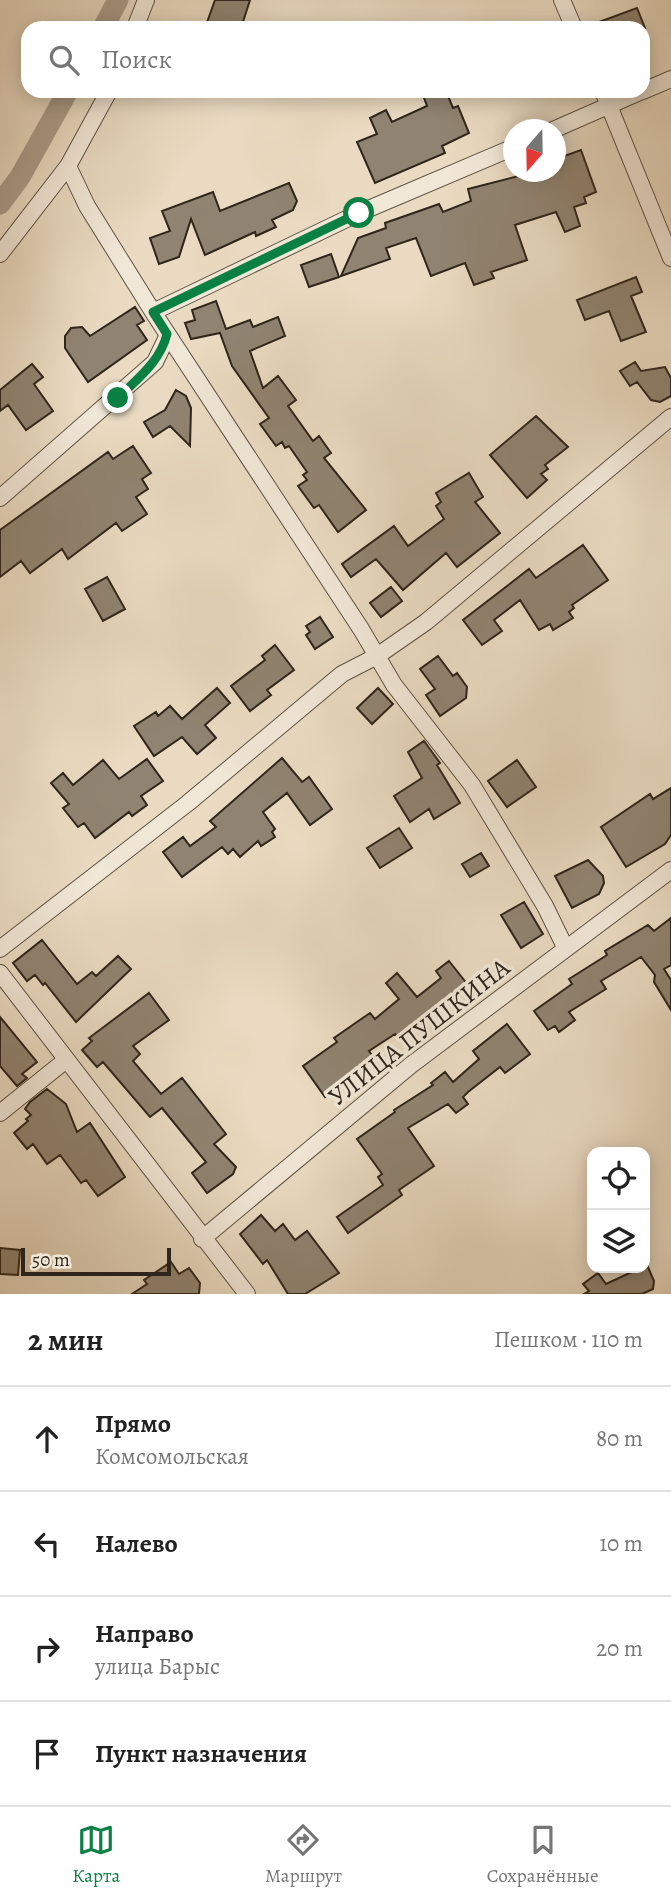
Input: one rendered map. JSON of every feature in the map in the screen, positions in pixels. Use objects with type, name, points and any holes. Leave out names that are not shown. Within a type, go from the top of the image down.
[{"type":"street","points":[[138,21],[146,0]]},
{"type":"street","points":[[562,0],[572,21]]},
{"type":"street","points":[[650,88],[671,79]]},
{"type":"street","points":[[0,254],[68,166],[105,98]]},
{"type":"street","points":[[566,122],[606,98],[671,258]]},
{"type":"street","points":[[153,312],[359,213],[503,151]]},
{"type":"street","points":[[68,166],[87,206],[153,312],[394,685],[472,785],[545,906],[566,949]]},
{"type":"street","points":[[0,498],[155,362],[167,334]]},
{"type":"street","points":[[0,949],[188,803],[342,674],[377,656],[426,622],[671,417]]},
{"type":"street","name":"УЛИЦА ПУШКИНА","points":[[202,1239],[411,1065],[671,870]]},
{"type":"street","points":[[0,972],[202,1239],[247,1294]]},
{"type":"street","points":[[0,1114],[66,1060]]},
{"type":"building","points":[[215,0],[250,0],[243,21],[208,21]]},
{"type":"building","points":[[637,8],[642,21],[602,21]]},
{"type":"building","points":[[424,98],[449,98],[453,108],[458,106],[469,133],[442,146],[445,153],[375,183],[357,142],[377,134],[370,118],[386,110],[392,122],[427,106]]},
{"type":"building","points":[[581,150],[596,192],[584,197],[586,203],[574,207],[580,226],[565,232],[556,212],[515,225],[527,260],[491,272],[494,278],[474,285],[465,263],[431,276],[416,238],[386,248],[390,259],[341,276],[358,238],[386,228],[385,223],[439,204],[443,212],[471,201],[468,189],[503,180],[566,182],[566,155]]},
{"type":"building","points":[[289,183],[297,201],[293,210],[272,220],[276,227],[256,236],[255,232],[205,255],[191,219],[179,257],[159,264],[150,238],[170,231],[162,211],[213,192],[220,211]]},
{"type":"building","points":[[331,254],[339,277],[309,287],[301,265]]},
{"type":"building","points":[[636,277],[642,292],[631,296],[646,332],[621,341],[609,311],[585,320],[577,300]]},
{"type":"building","points":[[216,301],[226,329],[250,320],[253,327],[278,317],[285,336],[250,351],[263,388],[278,376],[296,400],[288,406],[313,441],[319,436],[331,453],[324,458],[366,510],[338,532],[319,505],[314,508],[298,486],[307,480],[303,475],[307,472],[289,446],[285,448],[282,442],[276,446],[260,424],[269,418],[232,366],[220,333],[191,339],[185,323],[195,320],[192,310]]},
{"type":"building","points":[[135,307],[144,321],[137,325],[147,340],[88,382],[65,348],[65,336],[71,328],[82,327],[90,336]]},
{"type":"building","points":[[635,362],[641,371],[665,367],[671,378],[671,396],[660,402],[651,400],[637,382],[630,386],[620,371]]},
{"type":"building","points":[[32,364],[43,377],[34,384],[53,411],[26,430],[8,405],[0,411],[0,390]]},
{"type":"building","points":[[176,390],[186,396],[191,408],[190,446],[170,426],[153,437],[144,422],[165,410]]},
{"type":"building","points":[[536,416],[568,447],[545,465],[548,469],[541,474],[547,480],[527,498],[490,455]]},
{"type":"building","points":[[133,446],[151,473],[142,479],[148,489],[136,497],[147,514],[122,531],[116,523],[68,559],[62,549],[30,573],[21,561],[0,577],[0,530],[108,452],[113,459]]},
{"type":"building","points":[[469,473],[483,497],[475,502],[500,533],[457,567],[446,553],[403,590],[376,559],[351,577],[342,564],[394,526],[408,546],[444,519],[436,506],[441,502],[436,493]]},
{"type":"building","points":[[583,545],[608,580],[572,605],[574,608],[569,612],[573,618],[553,630],[550,624],[539,630],[520,600],[494,620],[502,631],[482,645],[463,620],[529,569],[536,578]]},
{"type":"building","points":[[107,577],[125,609],[103,621],[85,589]]},
{"type":"building","points":[[391,587],[402,601],[381,617],[370,603]]},
{"type":"building","points":[[320,617],[333,637],[315,649],[306,635],[310,632],[306,626]]},
{"type":"building","points":[[275,645],[294,670],[267,690],[271,695],[250,711],[231,686],[265,660],[262,656]]},
{"type":"building","points":[[438,656],[453,676],[457,673],[467,687],[466,698],[440,716],[426,695],[435,689],[420,669]]},
{"type":"building","points":[[217,688],[230,703],[205,725],[216,738],[197,754],[182,737],[154,756],[134,726],[156,712],[158,716],[170,706],[182,719]]},
{"type":"building","points":[[378,688],[393,704],[372,724],[357,708]]},
{"type":"building","points":[[424,741],[440,763],[437,765],[460,803],[434,819],[429,809],[410,822],[394,796],[422,778],[408,752]]},
{"type":"building","points":[[282,758],[302,782],[309,777],[332,809],[310,825],[287,793],[263,812],[275,829],[272,832],[275,837],[261,846],[258,841],[240,857],[233,849],[228,854],[222,847],[182,877],[163,852],[183,837],[190,846],[216,827],[210,821]]},
{"type":"building","points":[[147,759],[163,781],[141,796],[147,805],[132,816],[129,812],[95,838],[84,823],[78,827],[63,808],[69,804],[51,783],[63,773],[73,785],[103,760],[119,779]]},
{"type":"building","points":[[517,760],[536,787],[507,807],[488,781]]},
{"type":"building","points":[[671,788],[671,835],[665,844],[626,867],[601,827],[650,794],[653,799]]},
{"type":"building","points":[[399,828],[412,848],[380,868],[367,848]]},
{"type":"building","points":[[481,853],[489,866],[470,877],[462,864]]},
{"type":"building","points":[[588,860],[603,876],[604,883],[599,894],[572,908],[555,876]]},
{"type":"building","points":[[524,902],[543,934],[521,948],[501,915]]},
{"type":"building","points":[[671,918],[671,965],[664,969],[671,980],[671,1010],[654,982],[655,975],[641,957],[601,981],[606,989],[569,1012],[575,1020],[559,1032],[555,1026],[548,1030],[534,1011],[572,984],[569,979],[607,955],[605,951],[648,925],[654,931]]},
{"type":"building","points":[[42,940],[77,984],[92,972],[96,976],[118,956],[131,969],[76,1022],[45,983],[43,985],[35,975],[27,981],[13,963]]},
{"type":"building","points":[[449,961],[468,985],[434,1011],[429,1011],[434,1017],[423,1026],[418,1020],[398,1037],[395,1034],[369,1051],[374,1058],[325,1097],[303,1066],[337,1042],[334,1038],[354,1024],[370,1013],[375,1019],[399,999],[386,983],[397,973],[417,997],[441,978],[436,971]]},
{"type":"building","points":[[149,993],[169,1020],[133,1046],[140,1054],[133,1061],[161,1094],[182,1078],[226,1134],[214,1144],[236,1167],[233,1174],[207,1193],[192,1173],[206,1162],[162,1108],[150,1117],[103,1062],[97,1067],[82,1050],[92,1041],[89,1038]]},
{"type":"building","points":[[0,1017],[37,1062],[22,1074],[27,1078],[17,1086],[0,1066]]},
{"type":"building","points":[[507,1024],[530,1054],[505,1073],[500,1067],[468,1092],[463,1097],[468,1104],[456,1113],[448,1104],[408,1128],[434,1166],[399,1190],[402,1195],[348,1233],[337,1217],[383,1185],[378,1177],[382,1174],[357,1139],[395,1112],[394,1110],[433,1085],[431,1083],[445,1072],[453,1082],[479,1059],[473,1051]]},
{"type":"building","points":[[47,1089],[66,1104],[77,1132],[90,1123],[125,1177],[98,1196],[86,1180],[81,1183],[60,1155],[47,1164],[33,1144],[27,1149],[14,1133],[28,1121],[26,1119],[31,1115],[25,1109],[30,1102]]},
{"type":"building","points":[[261,1215],[275,1231],[283,1224],[295,1240],[307,1231],[339,1273],[305,1294],[288,1294],[267,1260],[263,1264],[240,1234]]},
{"type":"building","points":[[0,1248],[20,1250],[18,1275],[0,1274]]},
{"type":"building","points":[[171,1262],[179,1274],[189,1268],[200,1283],[199,1294],[132,1294],[147,1284],[144,1280]]},
{"type":"building","points":[[650,1272],[654,1281],[653,1289],[642,1294],[584,1294],[589,1291],[583,1284],[598,1273],[606,1284],[630,1273]]},
{"type":"waterway","points":[[107,21],[118,0]]},
{"type":"waterway","points":[[0,204],[20,177],[64,98]]},
{"type":"route","points":[[118,398],[155,362],[164,346],[167,334],[153,312],[359,213]]}]
